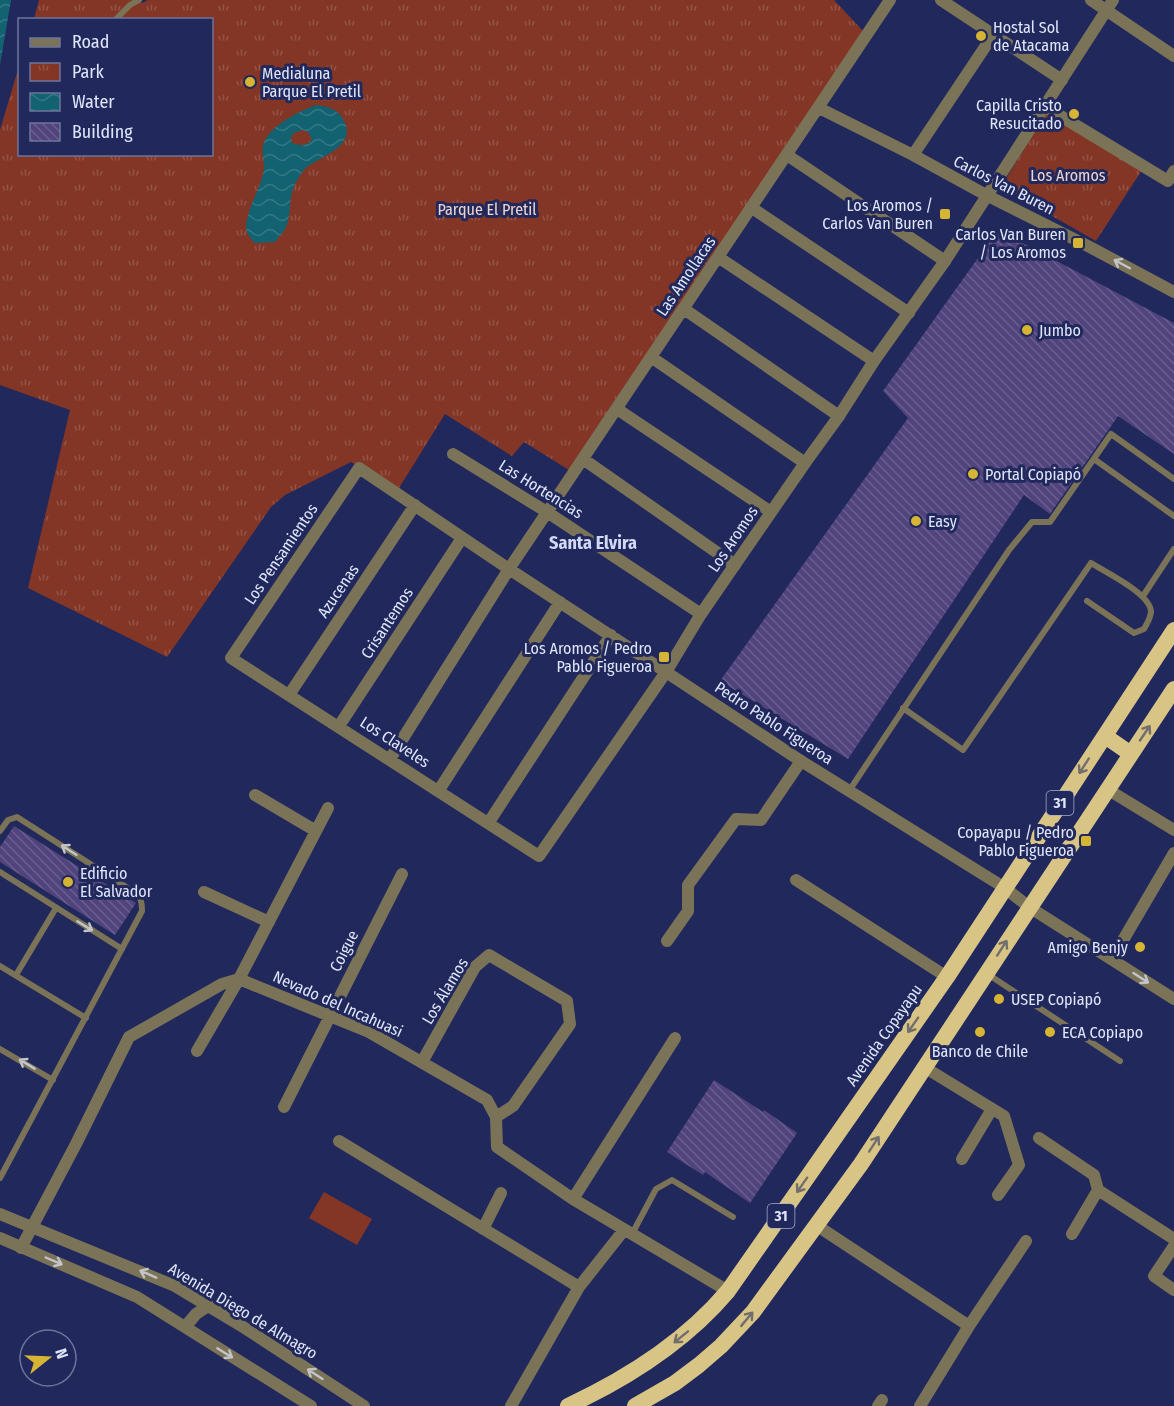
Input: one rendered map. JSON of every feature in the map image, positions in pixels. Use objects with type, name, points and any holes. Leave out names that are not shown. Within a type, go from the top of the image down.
[{"type":"highway","name":"Avenida Copayapu","points":[[568,1406],[606,1387],[652,1359],[695,1326],[728,1291],[947,977],[1174,630]]},
{"type":"highway","name":"31","points":[[635,1406],[675,1383],[740,1328],[861,1164],[1174,689]]},
{"type":"highway","points":[[1105,736],[1131,754]]},
{"type":"street","name":"Las Amollacas","points":[[390,759],[508,570],[890,0]]},
{"type":"street","points":[[941,0],[1062,80]]},
{"type":"street","points":[[1091,0],[1109,5],[1174,56]]},
{"type":"street","name":"Los Aromos","points":[[539,856],[666,672],[701,614],[945,261],[1109,5]]},
{"type":"street","points":[[913,155],[993,35]]},
{"type":"street","points":[[1044,106],[1168,181],[1174,171]]},
{"type":"street","name":"Carlos Van Buren","points":[[819,108],[1174,292]]},
{"type":"street","points":[[787,155],[945,261]]},
{"type":"street","points":[[752,208],[909,313]]},
{"type":"street","points":[[718,257],[874,362]]},
{"type":"street","points":[[684,309],[839,416]]},
{"type":"street","points":[[651,357],[805,463]]},
{"type":"street","points":[[617,409],[771,512]]},
{"type":"street","name":"Las Hortencias","points":[[453,454],[547,512],[701,614]]},
{"type":"street","points":[[583,459],[735,565]]},
{"type":"street","name":"Pedro Pablo Figueroa","points":[[359,468],[508,570],[801,761],[1005,888],[1029,907],[1174,999]]},
{"type":"street","name":"Los Pensamientos","points":[[231,658],[359,468]]},
{"type":"street","name":"Azucenas","points":[[289,694],[415,505]]},
{"type":"street","name":"Crisantemos","points":[[339,726],[462,538]]},
{"type":"street","points":[[439,790],[560,602]]},
{"type":"street","points":[[489,822],[611,635]]},
{"type":"street","name":"Los Claveles","points":[[231,658],[539,856]]},
{"type":"street","points":[[667,941],[688,910],[688,885],[736,819],[761,820],[801,761]]},
{"type":"street","points":[[1107,789],[1174,830]]},
{"type":"street","points":[[255,795],[316,831]]},
{"type":"street","points":[[197,1051],[239,979],[328,808]]},
{"type":"street","points":[[1112,959],[1174,854]]},
{"type":"street","name":"Coigue","points":[[284,1107],[402,874]]},
{"type":"street","points":[[796,880],[947,977]]},
{"type":"street","points":[[204,892],[269,922]]},
{"type":"street","name":"Los Álamos","points":[[422,1062],[475,967],[489,955],[567,1001],[570,1024],[513,1106],[496,1117]]},
{"type":"street","points":[[21,1248],[129,1037],[222,984],[239,979]]},
{"type":"street","name":"Nevado del Incahuasi","points":[[239,979],[369,1032],[487,1100],[496,1117]]},
{"type":"street","points":[[573,1199],[675,1038]]},
{"type":"street","points":[[924,1067],[1004,1116],[1018,1165],[998,1195]]},
{"type":"street","points":[[962,1159],[992,1109]]},
{"type":"street","points":[[496,1117],[497,1147],[573,1199],[728,1291]]},
{"type":"street","points":[[1039,1138],[1094,1175],[1098,1190],[1174,1239]]},
{"type":"street","points":[[339,1141],[579,1287]]},
{"type":"street","points":[[1071,1233],[1098,1190]]},
{"type":"street","points":[[483,1229],[501,1193]]},
{"type":"street","name":"Avenida Diego de Almagro","points":[[0,1214],[175,1286],[364,1406]]},
{"type":"street","points":[[816,1225],[969,1326]]},
{"type":"street","points":[[511,1406],[579,1287],[628,1232]]},
{"type":"street","points":[[0,1238],[137,1297],[311,1406]]},
{"type":"street","points":[[920,1406],[969,1326],[1026,1241]]},
{"type":"street","points":[[1174,1246],[1154,1276],[1174,1290]]},
{"type":"street","points":[[185,1327],[195,1314],[208,1306]]},
{"type":"lane","points":[[118,18],[140,0]]},
{"type":"lane","points":[[848,791],[1009,550],[1032,522],[1050,522],[1112,434],[1174,479]]},
{"type":"lane","points":[[1094,459],[1174,516]]},
{"type":"lane","points":[[1143,596],[1174,549]]},
{"type":"lane","points":[[903,708],[963,750],[1092,563],[1143,596],[1151,608],[1150,618],[1144,629],[1134,633],[1087,601]]},
{"type":"lane","points":[[0,831],[8,820],[17,817],[139,895],[142,911],[0,1178]]},
{"type":"lane","points":[[0,872],[122,949]]},
{"type":"lane","points":[[16,975],[56,908]]},
{"type":"lane","points":[[0,966],[86,1018]]},
{"type":"lane","points":[[986,973],[1120,1060]]},
{"type":"lane","points":[[0,1048],[53,1080]]},
{"type":"lane","points":[[628,1232],[656,1190],[672,1180],[733,1217]]},
{"type":"green space","name":"Parque El Pretil","points":[[39,0],[135,0],[142,3],[148,0],[834,0],[863,31],[569,470],[524,442],[512,456],[445,414],[399,488],[351,462],[285,495],[271,507],[167,657],[28,588],[70,410],[0,385],[0,130],[18,69],[18,156],[213,156],[213,18],[34,18]]},
{"type":"green space","name":"Los Aromos","points":[[1047,111],[1142,170],[1096,241],[1001,187]]},
{"type":"green space","points":[[324,1192],[372,1219],[357,1245],[309,1218]]},
{"type":"water","points":[[0,0],[11,0],[0,65]]},
{"type":"water","points":[[316,105],[332,109],[343,119],[347,128],[343,142],[338,148],[304,170],[292,193],[286,227],[275,242],[255,243],[250,238],[246,227],[263,174],[263,152],[266,138],[282,123]],"holes":[[[303,130],[308,132],[312,140],[310,142],[303,145],[292,143],[291,137],[294,133]]]},
{"type":"building","name":"Portal Copiapó","points":[[998,230],[1174,323],[1174,454],[1118,416],[1050,514],[1024,495],[848,759],[720,681],[908,418],[883,391]]},
{"type":"building","name":"Edificio El Salvador","points":[[14,826],[136,903],[115,935],[0,862],[0,847]]},
{"type":"building","points":[[714,1080],[797,1133],[750,1203],[705,1172],[703,1175],[667,1152]]},
{"type":"place","name":"Hostal Sol de Atacama","points":[[981,36]]},
{"type":"place","name":"Medialuna Parque El Pretil","points":[[250,82]]},
{"type":"place","name":"Capilla Cristo Resucitado","points":[[1074,114]]},
{"type":"place","name":"Los Aromos / Carlos Van Buren","points":[[945,214]]},
{"type":"place","name":"Carlos Van Buren / Los Aromos","points":[[1078,243]]},
{"type":"place","name":"Jumbo","points":[[1027,330]]},
{"type":"place","name":"Portal Copiapó","points":[[973,474]]},
{"type":"place","name":"Easy","points":[[916,521]]},
{"type":"place","name":"Los Aromos / Pedro Pablo Figueroa","points":[[664,657]]},
{"type":"place","name":"Copayapu / Pedro Pablo Figueroa","points":[[1086,841]]},
{"type":"place","name":"Edificio El Salvador","points":[[68,882]]},
{"type":"place","name":"Amigo Benjy","points":[[1140,947]]},
{"type":"place","name":"USEP Copiapó","points":[[999,999]]},
{"type":"place","name":"Banco de Chile","points":[[980,1032]]},
{"type":"place","name":"ECA Copiapo","points":[[1050,1032]]},
{"type":"district","name":"Santa Elvira","points":[[593,543]]}]
